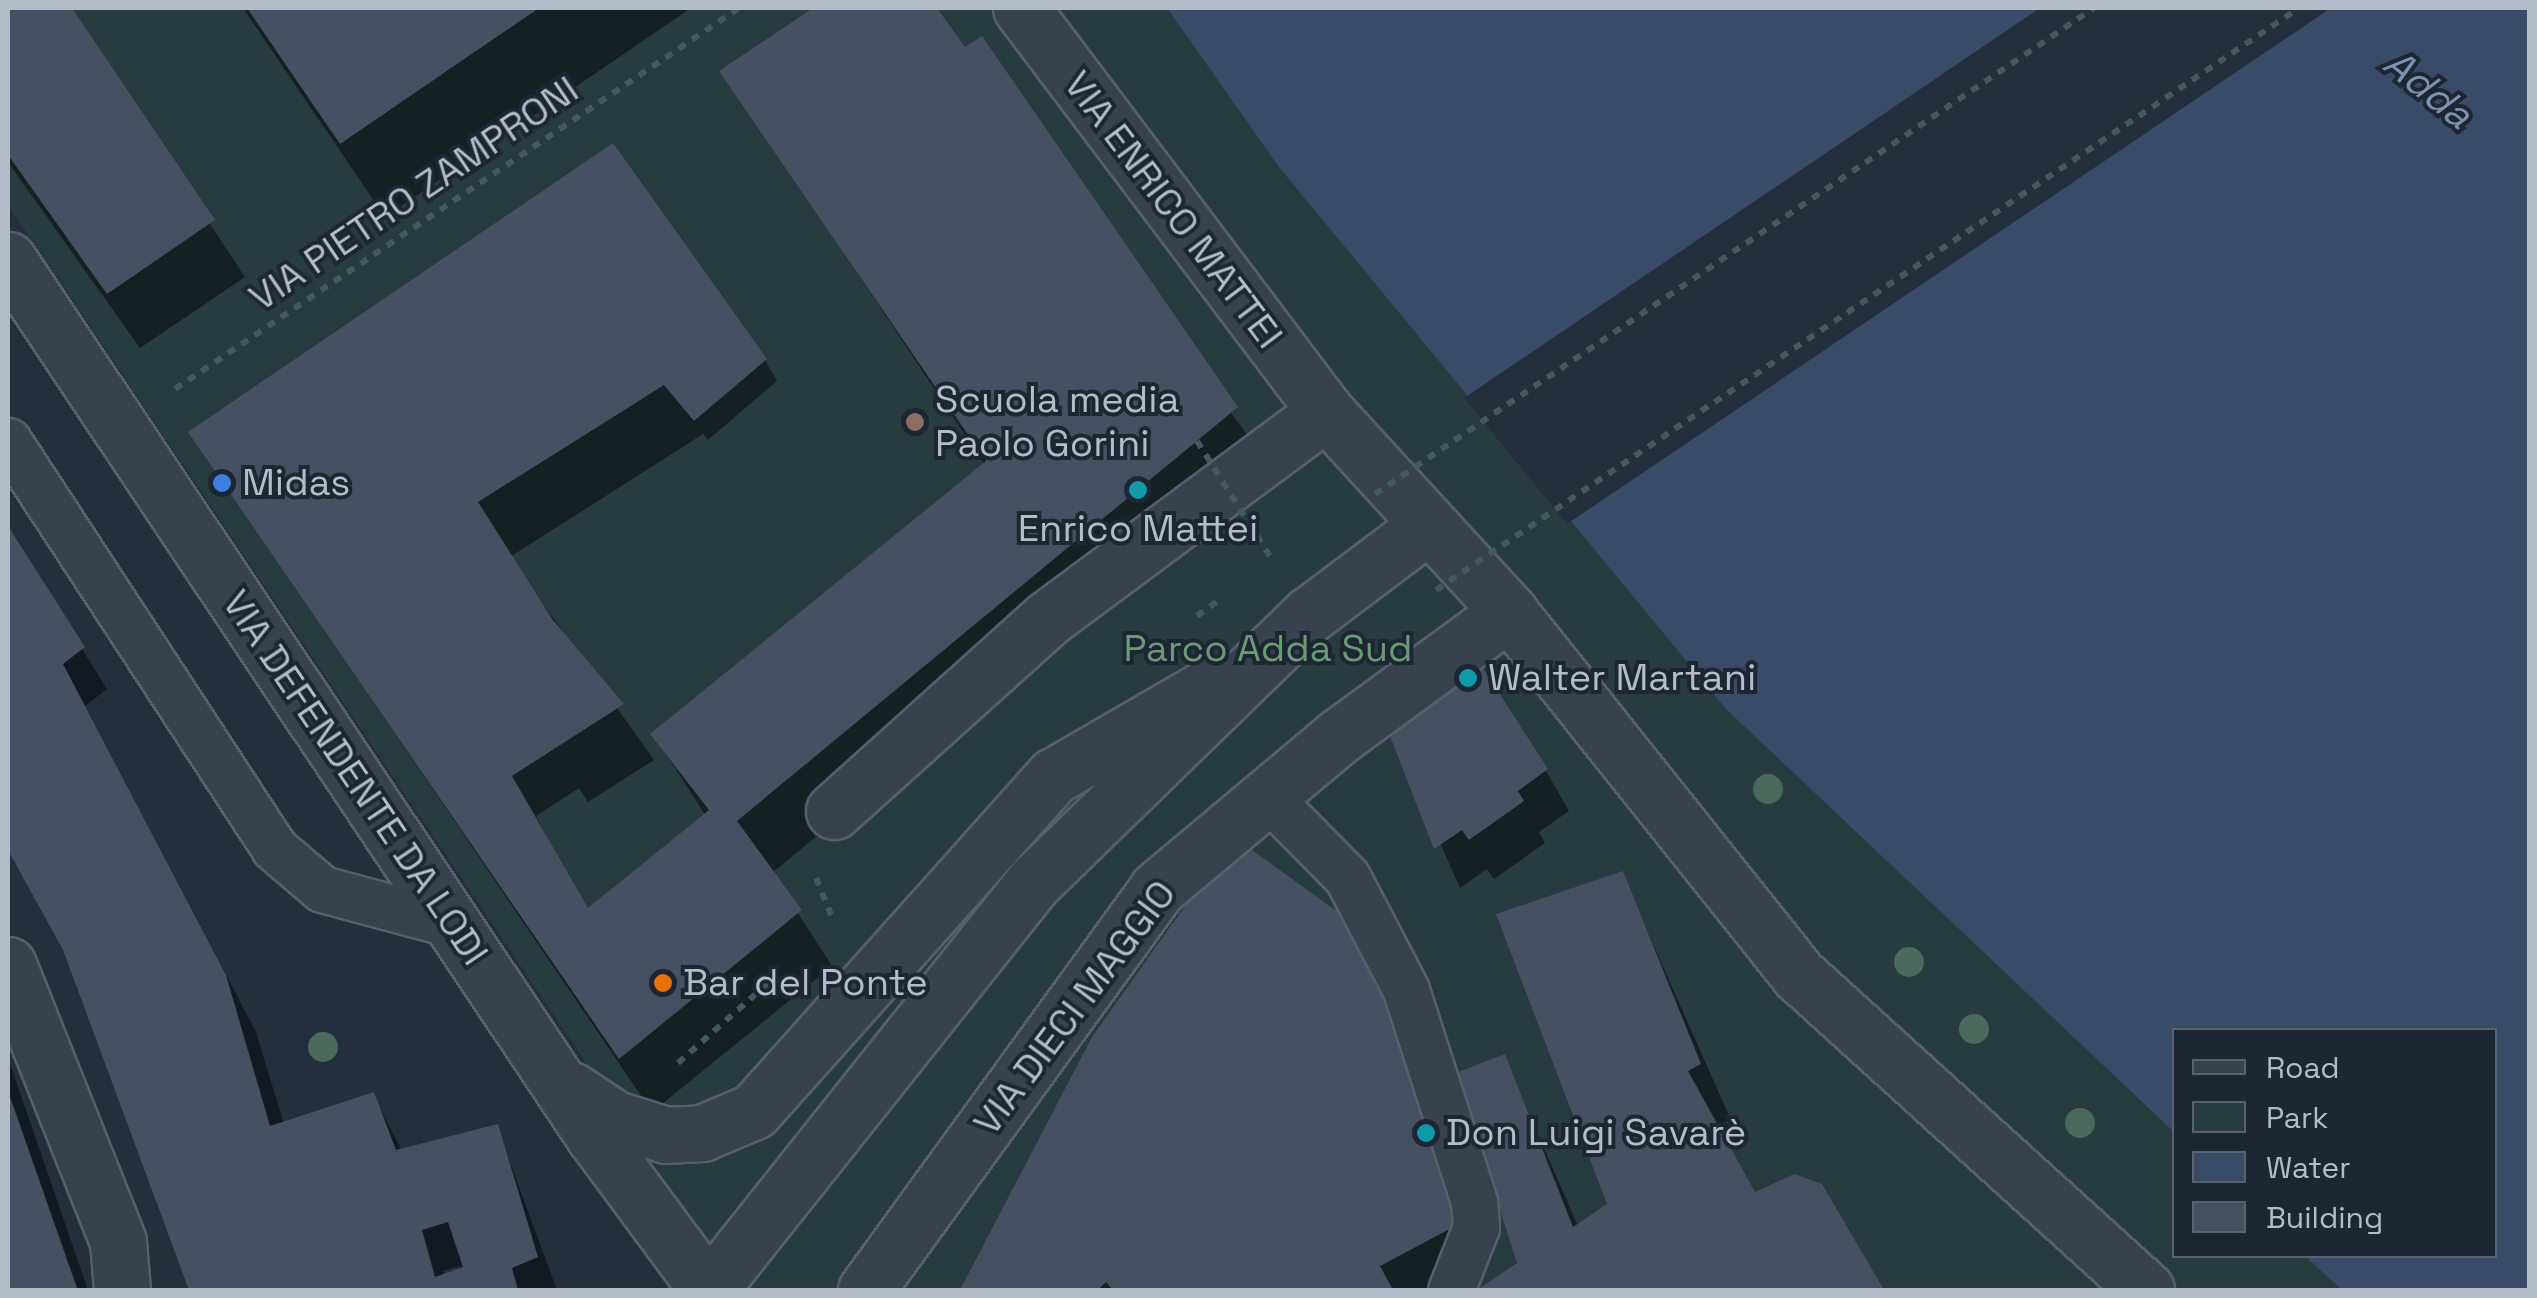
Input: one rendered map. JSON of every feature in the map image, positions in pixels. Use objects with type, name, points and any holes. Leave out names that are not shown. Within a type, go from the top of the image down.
[{"type":"street","name":"VIA ENRICO MATTEI","points":[[1021,8],[1326,412],[1508,612],[1800,976],[2146,1290]]},
{"type":"street","name":"VIA DEFENDENTE DA LODI","points":[[8,260],[556,1079],[708,1290]]},
{"type":"street","points":[[834,811],[1047,619],[1326,412]]},
{"type":"street","points":[[708,1290],[1033,883],[1256,665],[1406,542]]},
{"type":"street","name":"VIA DIECI MAGGIO","points":[[866,1290],[1157,889],[1267,796],[1508,612]]},
{"type":"street","points":[[556,1079],[614,1118],[666,1135],[702,1133],[754,1110],[1054,776],[1133,723],[1256,665]]},
{"type":"street","points":[[8,965],[118,1242],[122,1290]]},
{"type":"lane","points":[[8,440],[274,848],[322,889],[453,924]]},
{"type":"lane","points":[[1267,796],[1346,877],[1406,990],[1474,1202],[1476,1227],[1451,1290]]},
{"type":"path","name":"VIA PIETRO ZAMPRONI","points":[[120,427],[739,8]]},
{"type":"path","points":[[1375,494],[2094,8]]},
{"type":"path","points":[[1436,590],[2299,8]]},
{"type":"path","points":[[1197,441],[1274,563]]},
{"type":"green space","name":"Parco Adda Sud","points":[[8,8],[2529,8],[2529,1290],[739,1290],[8,205]]},
{"type":"water","name":"Adda","points":[[1167,8],[2529,8],[2529,1290],[2342,1290],[2307,1258],[2497,1258],[2497,1028],[2172,1028],[2172,1130],[1726,709],[1279,167]]},
{"type":"pier","points":[[2040,8],[2331,8],[1567,524],[1464,398]]},
{"type":"building","points":[[8,8],[72,8],[215,220],[107,294],[8,155]]},
{"type":"building","points":[[247,8],[539,8],[340,144]]},
{"type":"building","points":[[813,8],[937,8],[965,47],[982,36],[1238,407],[737,821],[802,910],[619,1059],[188,432],[613,143],[767,359],[694,421],[664,385],[478,502],[553,620],[624,704],[512,776],[588,908],[709,810],[650,734],[986,461],[719,71]]},
{"type":"building","points":[[8,526],[85,647],[63,664],[226,975],[270,1126],[374,1092],[396,1150],[498,1124],[538,1257],[512,1268],[518,1290],[189,1290],[63,950],[8,850]],"holes":[[[448,1222],[463,1267],[435,1277],[422,1230]]]},
{"type":"building","points":[[1483,668],[1548,769],[1518,791],[1524,801],[1469,840],[1462,830],[1434,849],[1388,731]]},
{"type":"building","points":[[1234,837],[1342,915],[1371,960],[1459,1224],[1380,1266],[1393,1290],[1113,1290],[1106,1282],[1098,1290],[960,1290],[1092,1037]]},
{"type":"building","points":[[1623,871],[1701,1064],[1688,1071],[1755,1192],[1794,1174],[1822,1184],[1884,1290],[1477,1290],[1517,1263],[1456,1073],[1505,1054],[1573,1227],[1607,1204],[1496,914]]},
{"type":"building","points":[[8,1091],[77,1288],[72,1290],[8,1290]]},
{"type":"place","name":"Scuola media Paolo Gorini","points":[[915,422]]},
{"type":"place","name":"Midas","points":[[222,483]]},
{"type":"place","name":"Enrico Mattei","points":[[1138,490]]},
{"type":"place","name":"Walter Martani","points":[[1468,678]]},
{"type":"place","name":"Bar del Ponte","points":[[663,983]]},
{"type":"place","name":"Don Luigi Savarè","points":[[1426,1133]]}]
